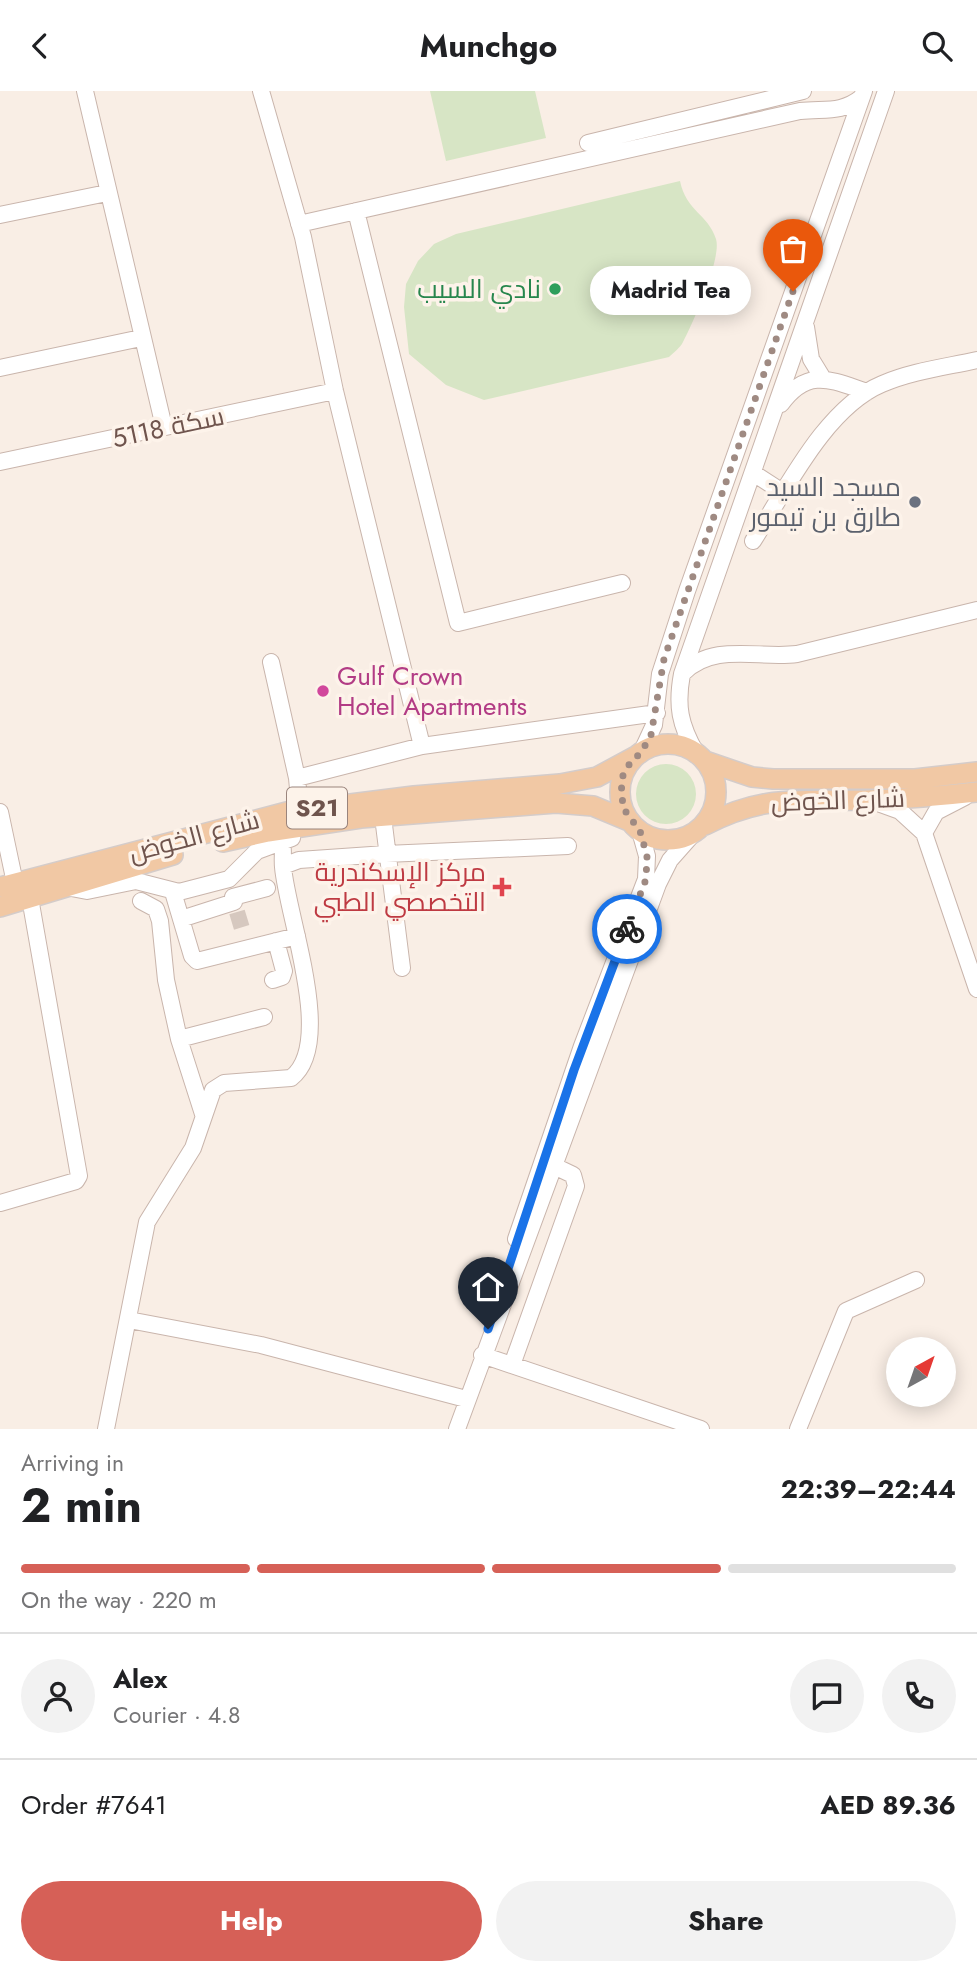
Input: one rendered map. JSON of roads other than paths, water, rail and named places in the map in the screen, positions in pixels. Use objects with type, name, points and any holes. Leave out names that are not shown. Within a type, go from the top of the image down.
[{"type":"main road","name":"S21","points":[[639,753],[670,744],[701,757]]},
{"type":"main road","name":"شارع الخوض","points":[[7,885],[300,810],[414,796],[560,784],[597,777],[639,753]]},
{"type":"main road","points":[[635,826],[623,808],[621,787],[627,767],[639,753]]},
{"type":"main road","name":"شارع الخوض","points":[[701,757],[752,777],[773,779],[915,779],[977,772]]},
{"type":"main road","points":[[698,830],[712,814],[716,787],[701,757]]},
{"type":"main road","name":"شارع الخوض","points":[[698,830],[736,810],[769,801],[870,800],[976,792]]},
{"type":"main road","name":"شارع الخوض","points":[[0,907],[237,839],[353,819],[576,803],[611,811],[635,826]]},
{"type":"main road","name":"S21","points":[[635,826],[666,841],[698,830]]},
{"type":"street","points":[[85,91],[107,194],[164,427]]},
{"type":"street","points":[[261,91],[299,224],[335,391],[422,746]]},
{"type":"street","points":[[588,143],[803,91]]},
{"type":"street","points":[[701,757],[679,715],[677,700],[682,674],[886,91]]},
{"type":"street","points":[[299,224],[800,111],[832,112],[848,107],[863,94]]},
{"type":"street","points":[[639,753],[657,713],[664,659],[863,94]]},
{"type":"street","points":[[832,112],[846,140]]},
{"type":"street","points":[[0,215],[107,194]]},
{"type":"street","points":[[356,211],[458,623],[621,583]]},
{"type":"street","points":[[805,322],[811,359],[822,377],[867,392]]},
{"type":"street","points":[[0,368],[141,338]]},
{"type":"street","points":[[753,541],[840,412],[883,383],[977,360]]},
{"type":"street","points":[[776,411],[800,386],[822,377]]},
{"type":"street","name":"سكة 5118","points":[[0,462],[335,391]]},
{"type":"street","points":[[753,474],[784,493]]},
{"type":"street","points":[[682,674],[701,659],[719,653],[771,657],[797,654],[977,610]]},
{"type":"street","points":[[704,612],[706,634],[719,653]]},
{"type":"street","points":[[271,662],[297,778],[300,810]]},
{"type":"street","points":[[297,778],[422,746],[657,713]]},
{"type":"street","points":[[924,832],[936,812],[976,792]]},
{"type":"street","points":[[870,800],[900,811],[924,832],[971,954],[977,989]]},
{"type":"street","points":[[0,812],[7,885]]},
{"type":"street","points":[[383,817],[402,968]]},
{"type":"street","points":[[66,887],[87,891],[136,881],[173,892],[229,879],[265,846],[329,830],[353,819]]},
{"type":"street","points":[[489,1335],[488,1325],[582,1046],[646,879],[647,856],[635,826]]},
{"type":"street","points":[[457,1429],[489,1335],[497,1325],[564,1132],[663,872],[698,830]]},
{"type":"street","points":[[106,1429],[146,1222],[193,1148],[213,1090],[219,1085],[291,1078],[305,1061],[309,1019],[283,866],[282,840]]},
{"type":"street","points":[[283,866],[299,860],[568,846]]},
{"type":"street","points":[[251,857],[271,859],[283,866]]},
{"type":"street","points":[[229,879],[235,904]]},
{"type":"street","points":[[181,919],[235,904],[267,888]]},
{"type":"street","points":[[173,892],[197,961],[246,942],[276,941],[297,936]]},
{"type":"street","points":[[0,1203],[76,1181],[79,1176],[30,898]]},
{"type":"street","points":[[141,901],[156,909],[160,921],[166,980],[179,1039],[203,1114]]},
{"type":"street","points":[[273,980],[282,977],[284,971],[276,941]]},
{"type":"street","points":[[179,1039],[264,1017]]},
{"type":"street","points":[[512,1365],[576,1186],[572,1175],[550,1161],[581,1065],[582,1046]]},
{"type":"street","points":[[798,1429],[846,1311],[916,1280]]},
{"type":"street","points":[[129,1320],[261,1345],[467,1399]]},
{"type":"street","points":[[482,1355],[701,1429]]},
{"type":"tunnel","points":[[237,912],[244,935]]},
{"type":"place","name":"نادي السيب","points":[[555,289]]},
{"type":"place","name":"Madrid Tea","points":[[793,291]]},
{"type":"place","name":"مسجد السيد طارق بن تيمور","points":[[915,502]]},
{"type":"place","name":"Gulf Crown Hotel Apartments","points":[[323,691]]},
{"type":"place","name":"مركز الإسكندرية التخصصي الطبي","points":[[502,887]]}]
